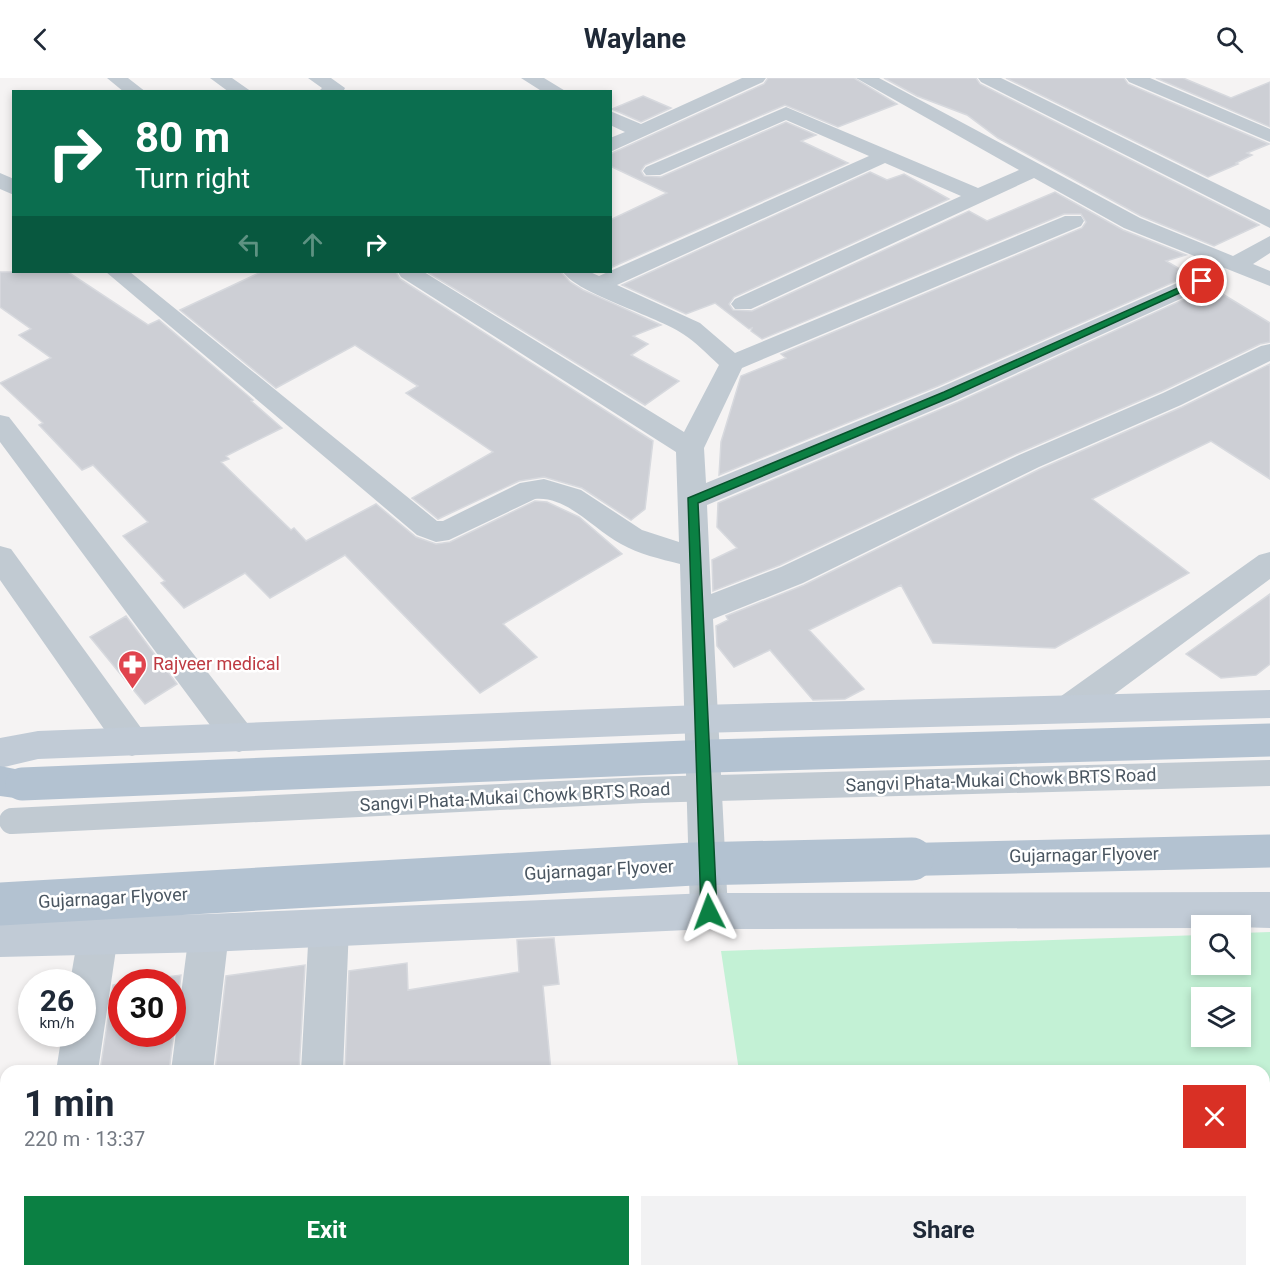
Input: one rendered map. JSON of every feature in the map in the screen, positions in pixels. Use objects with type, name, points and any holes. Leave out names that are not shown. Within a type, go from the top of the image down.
[{"type":"main road","points":[[11,782],[711,756],[1270,740]]},
{"type":"main road","name":"Gujarnagar Flyover","points":[[0,904],[693,864],[1270,851]]},
{"type":"street","points":[[116,78],[134,90]]},
{"type":"street","points":[[219,78],[240,90]]},
{"type":"street","points":[[317,78],[336,88],[332,90]]},
{"type":"street","points":[[530,78],[554,90]]},
{"type":"street","points":[[612,145],[758,78]]},
{"type":"street","points":[[865,78],[1132,223],[1270,279]]},
{"type":"street","points":[[987,78],[1105,139],[1265,216],[1270,222]]},
{"type":"street","points":[[1135,78],[1270,136]]},
{"type":"street","points":[[653,171],[786,113],[883,158],[978,196]]},
{"type":"street","points":[[612,118],[641,132]]},
{"type":"street","points":[[598,285],[883,158]]},
{"type":"street","points":[[743,304],[1035,170]]},
{"type":"street","points":[[709,912],[690,448],[732,363],[1073,221]]},
{"type":"street","points":[[1235,265],[1270,243]]},
{"type":"street","points":[[118,273],[428,528],[436,532],[449,530],[530,490],[543,487],[556,489],[631,537],[652,546],[694,557]]},
{"type":"street","points":[[411,273],[690,448]]},
{"type":"street","points":[[576,273],[691,328],[732,363]]},
{"type":"street","points":[[692,501],[948,394],[1202,281]]},
{"type":"street","points":[[696,613],[792,574],[1029,461],[1172,399],[1270,351]]},
{"type":"street","points":[[0,423],[239,738]]},
{"type":"street","points":[[0,557],[132,742]]},
{"type":"street","points":[[1069,709],[1270,563]]},
{"type":"street","points":[[0,753],[38,745],[700,719],[1270,704]]},
{"type":"street","points":[[0,938],[208,933],[709,912],[1270,910]]},
{"type":"street","points":[[322,1065],[329,927]]},
{"type":"street","points":[[193,1065],[208,933]]},
{"type":"street","points":[[78,1065],[98,936]]},
{"type":"lane","name":"Sangvi Phata-Mukai Chowk BRTS Road","points":[[12,821],[643,790],[1270,773]]},
{"type":"green space","points":[[1270,932],[1270,1065],[738,1065],[721,951],[1191,935],[1191,975],[1251,975],[1251,933]]},
{"type":"building","points":[[768,78],[854,78],[897,104],[838,127],[785,105],[645,165],[641,171],[644,176],[661,177],[786,122],[816,135],[801,141],[848,163],[612,267],[612,219],[667,193],[612,167],[612,153],[764,84]]},
{"type":"building","points":[[884,78],[976,78],[980,84],[1259,225],[1214,246],[1141,216],[998,138],[967,115],[917,96]]},
{"type":"building","points":[[1006,78],[1124,78],[1128,84],[1269,144],[1247,153],[1252,155],[1236,163],[1238,164],[1208,177]]},
{"type":"building","points":[[1156,78],[1183,78],[1231,98],[1270,82],[1270,127]]},
{"type":"building","points":[[643,96],[671,108],[641,122],[612,109]]},
{"type":"building","points":[[870,172],[887,180],[904,174],[949,199],[734,297],[729,304],[733,310],[752,311],[969,211],[987,221],[1055,192],[1123,230],[1186,255],[1166,261],[1190,275],[938,386],[719,475],[721,442],[741,376],[786,358],[781,354],[1082,228],[1086,222],[1081,214],[1064,214],[762,339],[751,331],[752,328],[749,329],[715,303],[686,314],[622,285]]},
{"type":"building","points":[[0,272],[70,273],[148,325],[159,320],[253,400],[251,401],[282,428],[226,456],[229,459],[221,462],[291,530],[294,528],[306,541],[376,504],[416,537],[436,544],[450,542],[535,501],[547,502],[579,517],[622,554],[503,624],[537,657],[480,693],[345,555],[270,598],[245,573],[184,608],[161,583],[165,581],[123,536],[148,522],[93,465],[82,470],[39,425],[43,423],[0,383],[51,358],[19,335],[31,329],[0,307]]},
{"type":"building","points":[[259,273],[397,273],[400,279],[653,441],[645,509],[631,520],[582,488],[544,477],[519,481],[438,519],[412,498],[493,452],[406,393],[418,386],[355,345],[276,388],[180,310]]},
{"type":"building","points":[[429,273],[562,273],[570,282],[583,290],[661,325],[633,336],[648,344],[631,355],[679,381],[645,405]]},
{"type":"building","points":[[1211,287],[1270,323],[1270,342],[1260,344],[1162,391],[1018,453],[780,565],[713,591],[712,560],[737,548],[717,527],[718,503],[958,402]]},
{"type":"building","points":[[1270,364],[1270,479],[1211,441],[1092,499],[1189,573],[1055,648],[933,643],[901,585],[809,630],[864,689],[845,699],[813,700],[770,650],[734,667],[717,646],[716,626],[728,620],[726,616],[804,585],[1040,469],[1182,407]]},
{"type":"building","points":[[1270,594],[1270,664],[1256,675],[1221,678],[1186,654]]},
{"type":"building","points":[[126,616],[177,684],[145,704],[90,637]]},
{"type":"building","points":[[554,938],[559,984],[543,986],[550,1065],[345,1065],[349,971],[407,963],[408,990],[519,972],[517,940]]},
{"type":"building","points":[[305,965],[299,1065],[216,1065],[226,976]]},
{"type":"building","points":[[108,1018],[108,1047],[172,1047],[170,1065],[101,1065]]},
{"type":"place","name":"Rajveer medical","points":[[132,690]]},
{"type":"route","points":[[709,912],[692,501],[948,394],[1202,281]]}]
